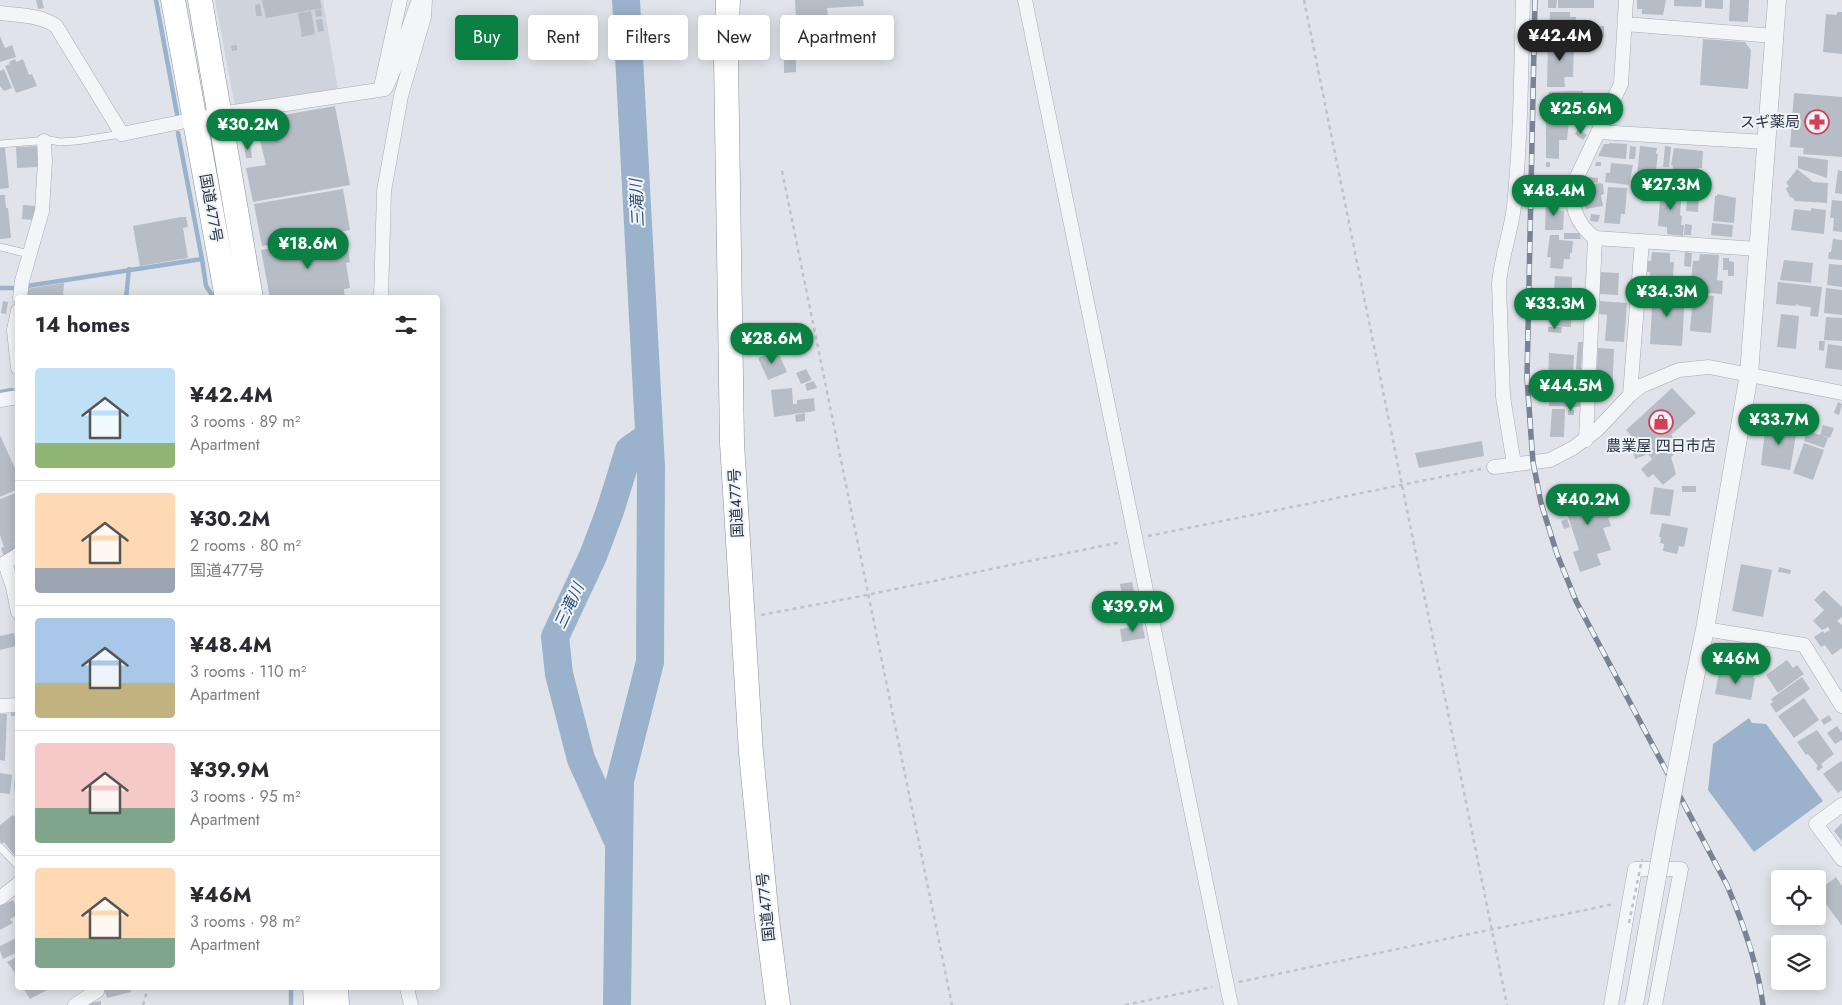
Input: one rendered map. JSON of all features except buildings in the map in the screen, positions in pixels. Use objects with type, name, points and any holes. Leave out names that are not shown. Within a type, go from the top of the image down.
[{"type":"highway","name":"国道477号","points":[[173,0],[226,295]]},
{"type":"highway","name":"国道477号","points":[[200,0],[251,295]]},
{"type":"highway","name":"国道477号","points":[[728,0],[726,58],[732,443],[751,753],[767,918],[778,1005]]},
{"type":"highway","points":[[315,990],[316,1005]]},
{"type":"highway","points":[[336,990],[337,1005]]},
{"type":"street","points":[[380,90],[400,0]]},
{"type":"street","points":[[0,13],[38,18],[49,21],[56,26],[122,134],[220,114],[385,89],[396,69],[411,19],[420,0]]},
{"type":"street","points":[[381,295],[384,191],[401,96],[424,17],[425,0]]},
{"type":"street","points":[[1025,0],[1231,1005]]},
{"type":"street","points":[[1514,464],[1503,397],[1499,284],[1500,268],[1512,220],[1515,192],[1521,105],[1523,0]]},
{"type":"street","points":[[1626,0],[1622,84],[1572,191],[1576,215],[1583,226],[1595,238],[1758,249]]},
{"type":"street","points":[[1634,1005],[1664,836],[1705,629],[1749,374],[1776,0]]},
{"type":"street","points":[[1625,24],[1774,36]]},
{"type":"street","points":[[1598,132],[1766,142]]},
{"type":"street","points":[[21,290],[29,254],[42,211],[45,161],[44,141]]},
{"type":"street","points":[[1586,440],[1595,238]]},
{"type":"street","points":[[1630,395],[1642,241]]},
{"type":"street","points":[[15,325],[15,340]]},
{"type":"street","points":[[1494,466],[1550,460],[1586,440],[1641,386],[1679,370],[1709,367],[1842,393]]},
{"type":"street","points":[[0,400],[15,398]]},
{"type":"street","points":[[15,556],[2,563],[13,587],[15,597]]},
{"type":"street","points":[[1705,629],[1804,645],[1842,706]]},
{"type":"street","points":[[0,706],[15,705]]},
{"type":"street","points":[[1842,805],[1816,824],[1842,859]]},
{"type":"street","points":[[1611,1005],[1635,869],[1681,869],[1655,1005]]},
{"type":"street","points":[[0,898],[15,886]]},
{"type":"street","points":[[75,1005],[96,990]]},
{"type":"street","points":[[407,990],[411,1005]]},
{"type":"lane","points":[[0,144],[44,141],[76,142],[122,134]]},
{"type":"lane","points":[[0,247],[29,254]]},
{"type":"lane","points":[[0,847],[15,863]]},
{"type":"path","points":[[1304,0],[1507,1005]]},
{"type":"path","points":[[782,171],[952,1005]]},
{"type":"path","points":[[742,618],[867,595],[1494,466]]},
{"type":"path","points":[[1629,923],[1643,855]]},
{"type":"path","points":[[1125,1005],[1630,900]]},
{"type":"path","points":[[143,1005],[147,990]]},
{"type":"shaded area","points":[[215,0],[323,0],[338,89],[235,107]]},
{"type":"water","points":[[1749,718],[1752,723],[1766,724],[1823,801],[1754,852],[1708,790],[1713,744]]},
{"type":"waterway","points":[[156,0],[177,114]]},
{"type":"waterway","name":"三滝川","points":[[617,1005],[620,781],[650,662],[651,467],[626,0]]},
{"type":"waterway","points":[[178,133],[206,286],[212,295]]},
{"type":"waterway","points":[[0,288],[14,288],[202,259]]},
{"type":"waterway","points":[[126,295],[129,269]]},
{"type":"waterway","points":[[0,392],[12,390]]},
{"type":"waterway","name":"三滝川","points":[[616,837],[581,759],[559,674],[555,637],[593,556],[610,511],[629,450],[649,436]]},
{"type":"waterway","points":[[291,990],[291,1005]]},
{"type":"railway","points":[[1535,0],[1527,378],[1533,462],[1541,503],[1557,554],[1576,601],[1727,885],[1749,944],[1758,974],[1763,1005]]},
{"type":"place","name":"スギ薬局","points":[[1817,122]]},
{"type":"place","name":"農業屋 四日市店","points":[[1661,422]]}]
